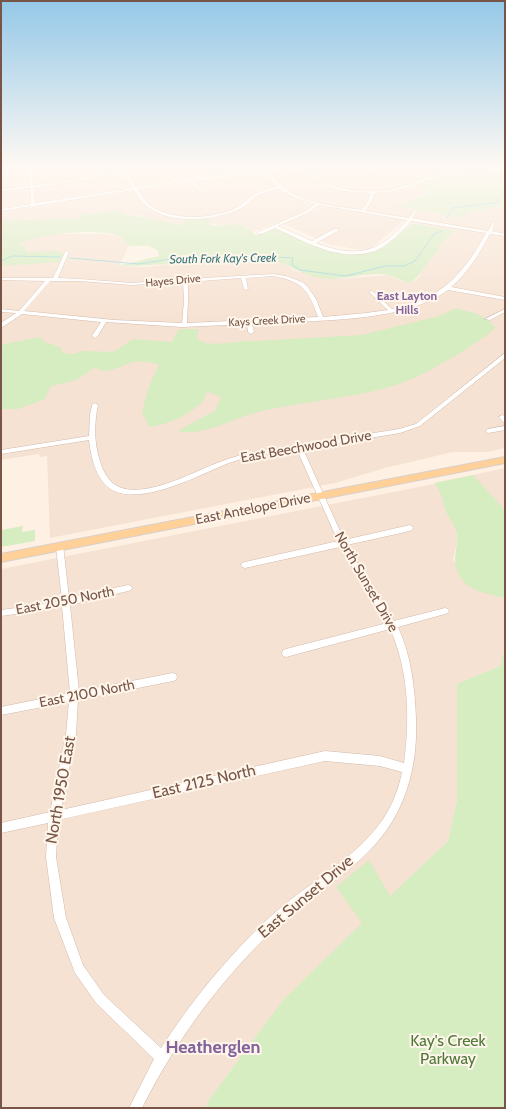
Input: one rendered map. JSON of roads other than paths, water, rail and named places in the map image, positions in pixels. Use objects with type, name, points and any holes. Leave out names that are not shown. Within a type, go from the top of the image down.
[{"type":"main road","name":"East Antelope Drive","points":[[1,558],[505,460]]},
{"type":"street","points":[[260,233],[294,218]]},
{"type":"street","points":[[397,218],[505,235]]},
{"type":"street","points":[[276,226],[312,243],[334,249],[366,252],[375,249],[401,230],[410,220]]},
{"type":"street","name":"Kays Creek Drive","points":[[1,310],[184,325],[361,315],[433,297],[446,288],[472,263],[494,223]]},
{"type":"street","points":[[312,243],[336,230]]},
{"type":"street","points":[[55,280],[67,252]]},
{"type":"street","name":"Hayes Drive","points":[[1,279],[124,284],[273,274],[290,277],[310,289],[321,318]]},
{"type":"street","points":[[243,276],[246,289]]},
{"type":"street","points":[[184,325],[185,279]]},
{"type":"street","points":[[1,326],[21,312],[48,280]]},
{"type":"street","points":[[446,288],[505,299]]},
{"type":"street","points":[[372,292],[390,309]]},
{"type":"street","points":[[488,319],[505,310]]},
{"type":"street","points":[[95,336],[105,320]]},
{"type":"street","points":[[249,322],[251,332]]},
{"type":"street","name":"East Beechwood Drive","points":[[93,437],[98,468],[106,481],[120,491],[139,491],[188,479],[242,457],[400,430],[418,425],[505,356]]},
{"type":"street","points":[[1,452],[93,437],[92,413],[96,405]]},
{"type":"street","points":[[488,431],[505,428]]},
{"type":"street","name":"North Sunset Drive","points":[[299,448],[342,542],[359,574],[392,625],[406,664]]},
{"type":"street","points":[[245,565],[410,528]]},
{"type":"street","name":"North 1950 East","points":[[60,547],[74,668],[75,696],[71,734],[54,816],[50,858],[53,885],[60,918],[80,969],[100,999],[162,1057]]},
{"type":"street","name":"East 2050 North","points":[[1,613],[65,603],[128,588]]},
{"type":"street","points":[[286,653],[444,611]]},
{"type":"street","name":"East Sunset Drive","points":[[135,1108],[162,1057],[195,1009],[227,969],[275,920],[366,847],[397,806],[408,769],[412,706],[406,664]]},
{"type":"street","name":"East 2100 North","points":[[1,711],[173,677]]},
{"type":"street","name":"East 2125 North","points":[[1,828],[325,756],[380,761],[408,769]]},
{"type":"waterway","name":"South Fork Kay's Creek","points":[[70,258],[139,264],[171,259],[260,256],[293,258],[292,265],[300,270],[346,276],[385,266],[404,266],[415,261],[434,234],[442,231]]},
{"type":"waterway","name":"South Fork Kay's Creek","points":[[1,261],[12,256],[60,257]]},
{"type":"district","name":"East Layton Hills","points":[[407,303]]},
{"type":"district","name":"Heatherglen","points":[[213,1048]]},
{"type":"park label","name":"Kay's Creek Parkway","points":[[448,1050]]}]
